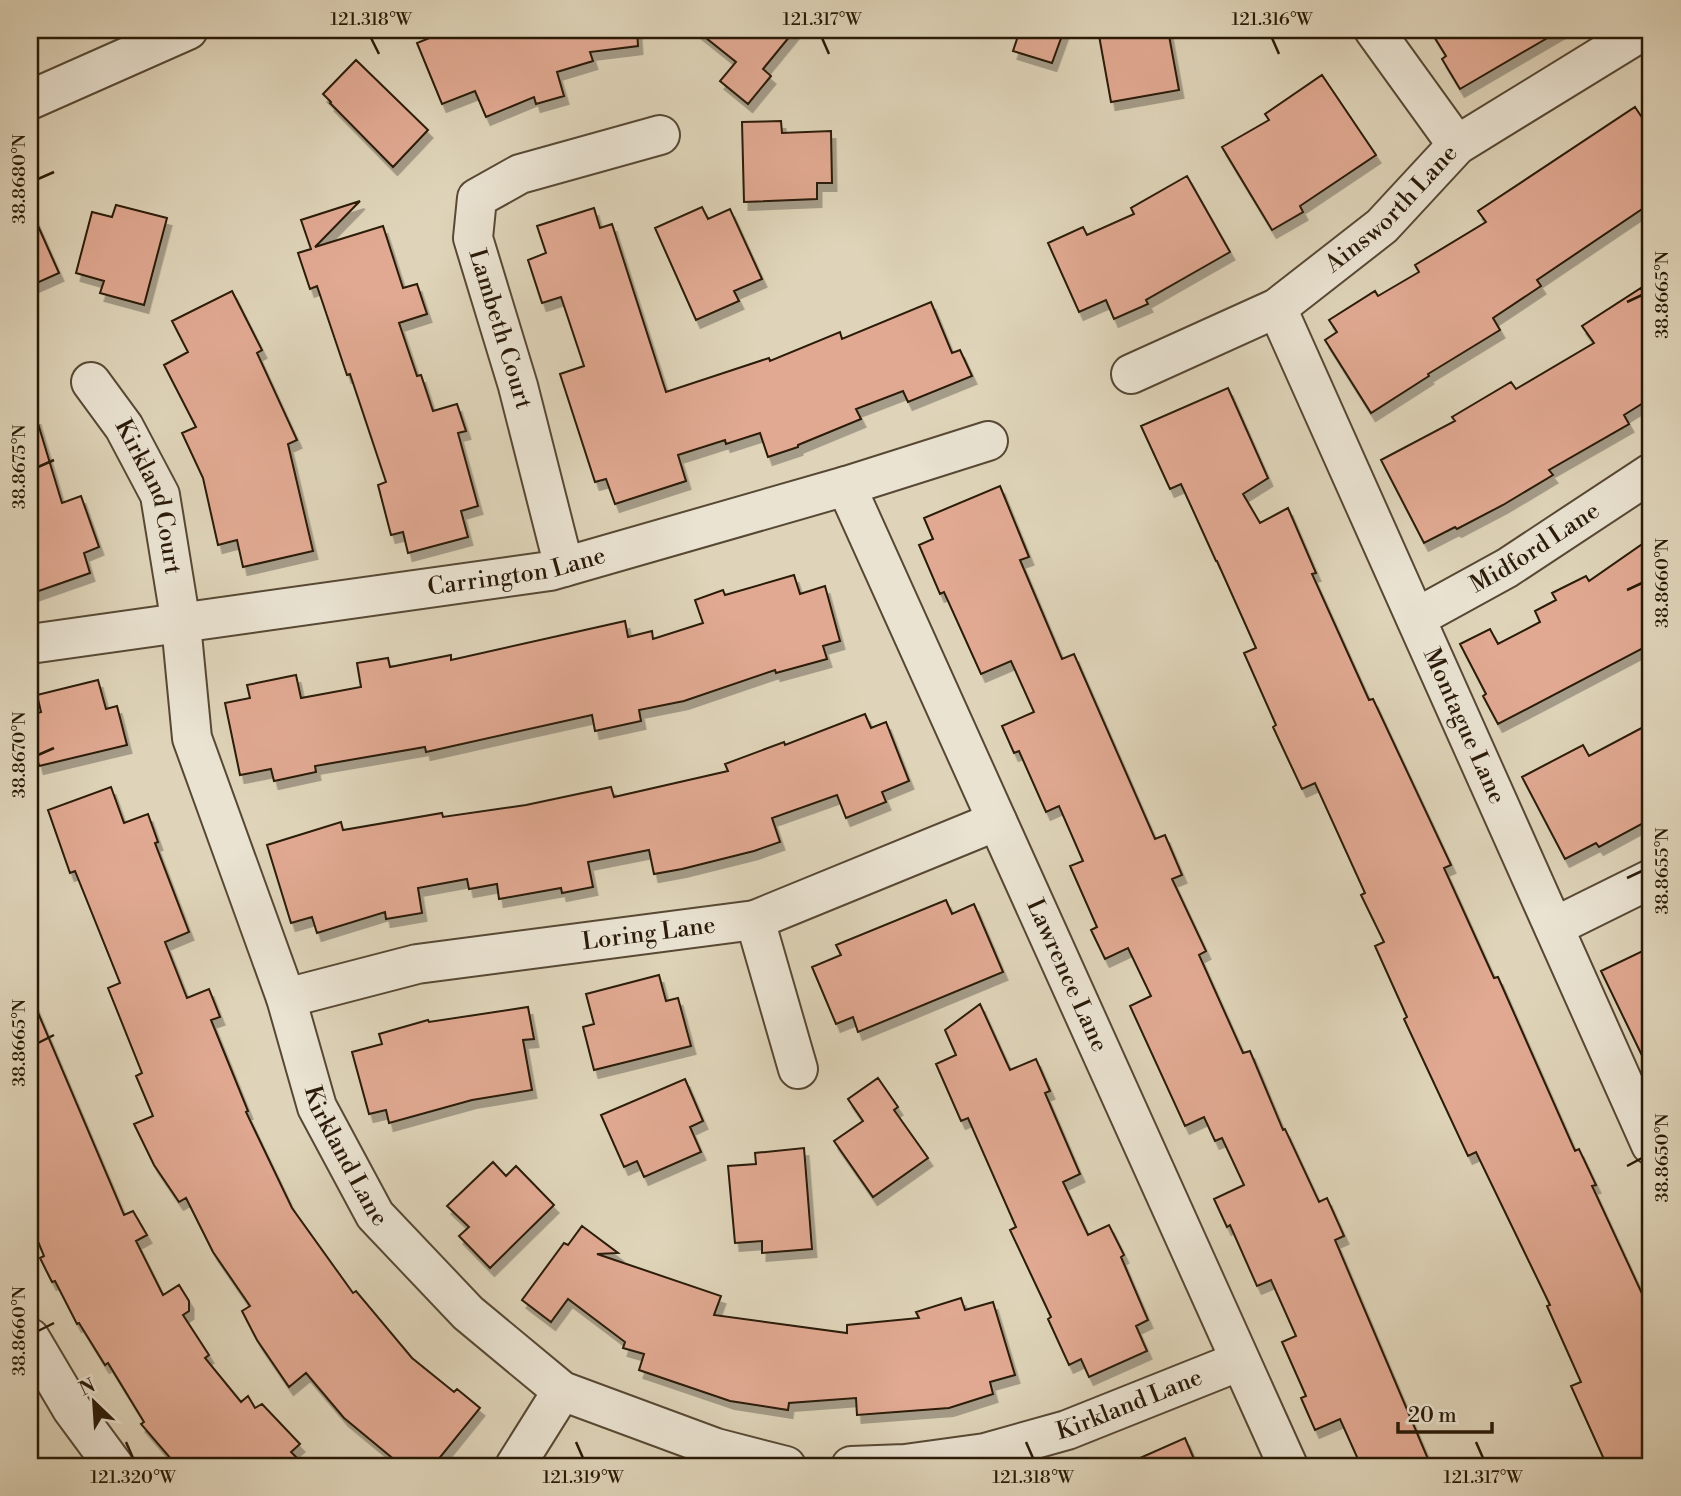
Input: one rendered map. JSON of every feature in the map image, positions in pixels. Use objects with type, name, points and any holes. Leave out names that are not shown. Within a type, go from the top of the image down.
[{"type":"street","points":[[30,100],[188,30]]},
{"type":"street","points":[[1374,30],[1457,145]]},
{"type":"street","name":"Ainsworth Lane","points":[[1131,374],[1277,308],[1382,226],[1457,145],[1644,30]]},
{"type":"street","name":"Lambeth Court","points":[[564,567],[518,386],[473,238],[477,198],[520,174],[660,135]]},
{"type":"street","name":"Montague Lane","points":[[1277,308],[1651,1145]]},
{"type":"street","name":"Kirkland Court","points":[[91,382],[124,427],[160,495],[181,624]]},
{"type":"street","name":"Carrington Lane","points":[[30,644],[550,571],[846,486],[989,441]]},
{"type":"street","name":"Midford Lane","points":[[1416,618],[1507,568],[1651,473]]},
{"type":"street","name":"Lawrence Lane","points":[[846,486],[1287,1466]]},
{"type":"street","name":"Kirkland Lane","points":[[181,624],[192,738],[286,998],[317,1107],[375,1214],[468,1313],[562,1391],[716,1448],[786,1466]]},
{"type":"street","name":"Loring Lane","points":[[286,998],[417,964],[755,920],[997,821]]},
{"type":"street","points":[[1554,928],[1651,879]]},
{"type":"street","points":[[755,920],[798,1069]]},
{"type":"street","points":[[30,1338],[72,1409],[114,1466]]},
{"type":"street","name":"Kirkland Lane","points":[[851,1466],[905,1464],[985,1453],[1067,1430],[1240,1361]]},
{"type":"street","points":[[515,1466],[562,1391]]},
{"type":"building","points":[[449,30],[637,30],[638,46],[590,52],[593,61],[557,72],[564,96],[536,104],[534,97],[486,117],[475,91],[442,104],[417,43]]},
{"type":"building","points":[[696,30],[795,30],[763,69],[771,76],[748,104],[720,81],[736,62]]},
{"type":"building","points":[[1020,30],[1064,30],[1052,63],[1013,51]]},
{"type":"building","points":[[1098,30],[1168,30],[1179,90],[1111,102]]},
{"type":"building","points":[[1430,30],[1561,30],[1460,89],[1442,59],[1446,56]]},
{"type":"building","points":[[356,60],[428,130],[393,167],[323,94]]},
{"type":"building","points":[[1322,75],[1376,155],[1300,206],[1303,212],[1272,230],[1222,147],[1269,120],[1265,114]]},
{"type":"building","points":[[1635,107],[1651,131],[1651,203],[1537,280],[1541,286],[1493,318],[1500,330],[1371,413],[1325,340],[1337,332],[1329,320],[1375,291],[1378,296],[1419,272],[1415,265],[1486,222],[1478,211]]},
{"type":"building","points":[[781,121],[782,133],[831,131],[832,183],[817,183],[817,199],[744,202],[742,122]]},
{"type":"building","points":[[1187,176],[1230,252],[1146,300],[1148,304],[1114,319],[1106,300],[1079,312],[1048,243],[1083,227],[1087,235],[1134,214],[1131,208]]},
{"type":"building","points":[[360,201],[315,247],[383,226],[403,288],[417,284],[427,314],[399,323],[417,376],[421,375],[433,411],[457,404],[466,431],[458,433],[478,506],[461,511],[468,537],[408,553],[403,532],[391,535],[378,485],[386,482],[317,286],[310,289],[298,253],[311,249],[301,220]]},
{"type":"building","points":[[116,205],[167,218],[144,305],[100,293],[104,281],[76,273],[92,212],[112,217]]},
{"type":"building","points":[[702,207],[708,219],[730,209],[762,279],[734,291],[739,301],[696,320],[655,228]]},
{"type":"building","points":[[30,208],[59,273],[30,286]]},
{"type":"building","points":[[594,208],[600,228],[612,224],[666,392],[769,358],[770,361],[840,332],[842,339],[931,302],[952,353],[960,350],[972,376],[908,402],[903,391],[856,409],[861,419],[768,457],[760,433],[726,444],[725,440],[678,455],[686,481],[615,504],[606,479],[595,482],[560,374],[584,366],[561,297],[542,303],[528,260],[546,253],[537,226]]},
{"type":"building","points":[[1641,288],[1651,305],[1651,398],[1624,415],[1629,424],[1549,470],[1553,475],[1503,505],[1424,543],[1381,460],[1455,421],[1452,417],[1511,382],[1516,389],[1594,343],[1582,326]]},
{"type":"building","points":[[232,291],[262,350],[257,353],[297,440],[288,444],[313,551],[243,567],[237,540],[218,545],[203,478],[182,433],[196,427],[164,365],[188,352],[172,321]]},
{"type":"building","points":[[1228,388],[1268,478],[1243,494],[1260,523],[1288,508],[1316,573],[1312,574],[1369,700],[1373,699],[1451,865],[1444,868],[1494,978],[1498,977],[1575,1151],[1579,1149],[1596,1185],[1592,1186],[1651,1313],[1651,1333],[1642,1337],[1651,1356],[1651,1466],[1607,1466],[1571,1386],[1581,1382],[1547,1306],[1550,1305],[1476,1152],[1468,1156],[1404,1019],[1407,1017],[1375,946],[1384,942],[1361,895],[1365,893],[1315,783],[1302,789],[1273,727],[1276,725],[1244,653],[1256,648],[1181,484],[1170,489],[1141,426]]},
{"type":"building","points":[[36,417],[62,503],[81,496],[99,547],[84,553],[90,573],[30,594],[30,418]]},
{"type":"building","points":[[1000,486],[1029,557],[1020,560],[1062,659],[1074,654],[1155,839],[1165,835],[1182,875],[1172,879],[1206,951],[1199,955],[1243,1053],[1250,1051],[1283,1130],[1285,1129],[1319,1202],[1327,1198],[1344,1236],[1335,1240],[1431,1466],[1361,1466],[1340,1419],[1315,1430],[1301,1398],[1306,1396],[1282,1342],[1296,1336],[1271,1280],[1257,1286],[1230,1225],[1227,1227],[1214,1199],[1244,1185],[1222,1138],[1215,1141],[1204,1117],[1185,1126],[1130,1006],[1151,996],[1128,948],[1105,959],[1091,930],[1097,927],[1070,866],[1083,861],[1059,806],[1046,812],[1019,751],[1014,753],[1002,726],[1034,712],[1011,661],[981,674],[944,592],[940,594],[919,545],[933,539],[924,518]]},
{"type":"building","points":[[1651,538],[1651,644],[1498,724],[1460,644],[1490,629],[1498,644],[1540,622],[1535,611],[1556,600],[1552,593],[1586,576],[1589,581]]},
{"type":"building","points":[[794,575],[800,594],[825,586],[840,641],[823,646],[827,659],[776,673],[775,670],[684,701],[639,710],[641,721],[595,731],[592,715],[426,752],[425,747],[315,766],[316,772],[274,781],[271,769],[240,775],[225,703],[250,698],[247,685],[296,675],[301,698],[361,687],[357,663],[388,658],[390,667],[451,655],[451,660],[625,621],[628,637],[652,631],[653,639],[703,623],[695,600],[723,590],[725,595]]},
{"type":"building","points":[[98,680],[106,709],[117,706],[127,745],[39,766],[30,727],[30,715],[41,712],[37,695]]},
{"type":"building","points":[[865,714],[871,728],[886,722],[909,781],[882,792],[886,802],[846,818],[837,795],[772,818],[780,842],[682,869],[654,874],[649,850],[588,862],[593,887],[562,893],[561,888],[499,899],[497,884],[469,889],[467,879],[418,888],[422,913],[386,919],[385,912],[317,933],[312,917],[291,923],[267,845],[341,822],[343,830],[442,813],[443,817],[526,805],[611,787],[614,797],[728,771],[725,764],[784,742],[785,745]]},
{"type":"building","points":[[1651,723],[1651,819],[1599,847],[1596,843],[1565,859],[1522,777],[1583,745],[1589,756]]},
{"type":"building","points":[[111,787],[124,823],[148,814],[158,842],[155,843],[189,932],[165,942],[187,998],[209,989],[220,1017],[211,1020],[248,1111],[246,1112],[292,1208],[353,1293],[356,1291],[412,1358],[454,1392],[457,1389],[480,1408],[433,1466],[402,1466],[344,1418],[306,1373],[289,1387],[257,1340],[242,1311],[250,1306],[213,1252],[186,1198],[179,1202],[154,1165],[134,1124],[153,1116],[136,1076],[142,1073],[108,988],[120,983],[75,871],[70,873],[48,810]]},
{"type":"building","points":[[946,900],[952,914],[974,904],[1003,972],[858,1032],[853,1017],[836,1024],[812,967],[841,955],[836,945]]},
{"type":"building","points":[[1651,947],[1651,1074],[1601,971]]},
{"type":"building","points":[[659,975],[666,1001],[678,998],[691,1046],[594,1070],[583,1027],[594,1024],[586,994]]},
{"type":"building","points":[[30,994],[124,1215],[133,1211],[147,1235],[136,1241],[163,1295],[179,1285],[189,1301],[189,1311],[183,1315],[209,1355],[205,1358],[241,1402],[248,1396],[255,1408],[262,1404],[300,1444],[291,1452],[305,1466],[177,1466],[141,1424],[144,1422],[108,1363],[105,1365],[79,1323],[77,1324],[55,1281],[52,1282],[40,1258],[44,1256],[30,1222]]},
{"type":"building","points":[[980,1004],[1010,1070],[1036,1059],[1050,1091],[1045,1093],[1080,1174],[1063,1182],[1088,1235],[1109,1225],[1124,1255],[1121,1257],[1148,1320],[1136,1326],[1147,1351],[1089,1377],[1081,1359],[1069,1365],[1048,1319],[1051,1317],[1010,1230],[1016,1227],[968,1118],[961,1121],[936,1064],[956,1055],[945,1030]]},
{"type":"building","points":[[528,1007],[534,1039],[523,1040],[532,1090],[472,1100],[389,1123],[386,1110],[369,1114],[352,1052],[382,1044],[379,1034],[428,1020],[429,1022]]},
{"type":"building","points":[[878,1078],[898,1107],[894,1110],[928,1158],[873,1197],[834,1141],[863,1121],[848,1099]]},
{"type":"building","points":[[685,1079],[703,1121],[690,1127],[701,1152],[644,1177],[637,1161],[624,1167],[601,1115]]},
{"type":"building","points":[[804,1148],[812,1249],[762,1253],[762,1241],[735,1243],[728,1166],[756,1164],[755,1153]]},
{"type":"building","points":[[493,1162],[506,1176],[516,1166],[554,1205],[490,1268],[459,1236],[469,1227],[447,1206]]},
{"type":"building","points":[[582,1226],[618,1253],[597,1254],[721,1296],[714,1315],[847,1333],[847,1325],[919,1318],[916,1312],[961,1298],[965,1310],[993,1302],[1015,1375],[990,1382],[993,1394],[949,1408],[857,1415],[856,1398],[789,1403],[788,1410],[730,1401],[639,1370],[644,1354],[623,1348],[625,1342],[568,1299],[551,1322],[522,1300],[564,1243],[568,1245]]},
{"type":"building","points":[[1185,1438],[1197,1466],[1122,1466]]}]
